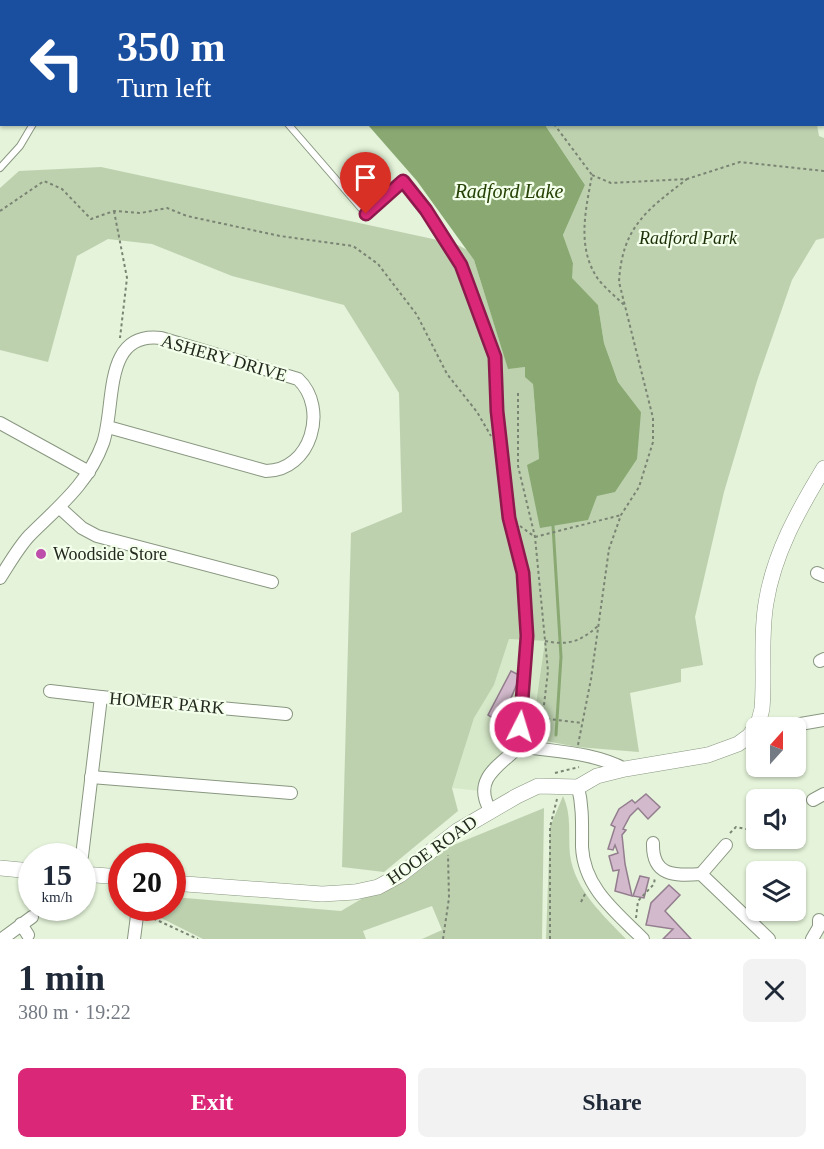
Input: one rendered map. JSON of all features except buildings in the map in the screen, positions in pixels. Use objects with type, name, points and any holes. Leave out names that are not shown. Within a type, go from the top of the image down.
[{"type":"street","name":"ASHERY DRIVE","points":[[0,578],[27,538],[77,490],[89,471],[108,427],[120,355],[126,346],[147,337],[298,379],[308,388],[314,401],[314,417],[303,454],[293,464],[279,471],[266,471],[108,427]]},
{"type":"street","points":[[0,423],[89,471]]},
{"type":"street","points":[[759,717],[765,680],[766,604],[774,571],[784,541],[824,468]]},
{"type":"street","points":[[60,507],[82,528],[97,536],[272,582]]},
{"type":"street","points":[[50,691],[101,697]]},
{"type":"street","name":"HOMER PARK","points":[[84,843],[101,697],[286,714]]},
{"type":"street","points":[[806,723],[824,720]]},
{"type":"street","points":[[643,939],[604,899],[587,874],[582,849],[583,807],[578,787],[597,776],[625,769],[708,755],[738,744],[746,738]]},
{"type":"street","points":[[490,810],[482,790],[484,782],[520,747],[576,753],[606,760],[625,769]]},
{"type":"street","points":[[92,777],[291,793]]},
{"type":"street","name":"HOOE ROAD","points":[[186,884],[322,894],[355,892],[378,887],[400,875],[449,837],[490,810],[538,786],[556,790],[578,787]]},
{"type":"street","points":[[653,843],[653,857],[657,865],[672,874],[701,874],[769,939]]},
{"type":"street","points":[[701,874],[726,845]]},
{"type":"street","points":[[0,868],[18,870]]},
{"type":"street","points":[[812,939],[819,927],[819,920]]},
{"type":"street","points":[[134,939],[136,921]]},
{"type":"street","points":[[2,939],[27,925]]},
{"type":"lane","points":[[0,168],[20,146],[32,126]]},
{"type":"lane","points":[[290,126],[366,214],[403,181],[426,210],[461,265],[495,357],[497,411],[509,518],[523,573],[527,636],[520,747]]},
{"type":"path","points":[[555,126],[592,175],[611,183],[687,180],[740,162],[824,171]]},
{"type":"path","points":[[592,175],[583,224],[587,254],[598,278],[625,306]]},
{"type":"path","points":[[576,753],[609,549],[621,515],[639,488],[653,442],[654,418],[619,282],[619,271],[632,228],[653,206],[687,180]]},
{"type":"path","points":[[0,211],[44,181],[62,189],[91,219],[114,211],[141,213],[167,208],[188,216],[280,236],[354,246],[378,264],[417,315],[447,374],[477,412],[492,438]]},
{"type":"path","points":[[114,211],[127,278],[119,342]]},
{"type":"path","points":[[518,393],[518,466],[534,537],[548,671],[541,718],[540,750]]},
{"type":"path","points":[[534,537],[621,515]]},
{"type":"path","points":[[509,518],[534,537]]},
{"type":"path","points":[[545,641],[555,643],[582,641],[598,626]]},
{"type":"path","points":[[541,718],[582,723]]},
{"type":"path","points":[[550,939],[550,827],[557,808],[555,773],[606,760]]},
{"type":"path","points":[[726,845],[725,838],[736,827],[746,829]]},
{"type":"path","points":[[443,939],[449,898],[449,837]]},
{"type":"path","points":[[632,928],[636,924],[633,922],[637,917],[638,901],[654,884],[655,875],[663,869]]},
{"type":"path","points":[[27,921],[27,925]]},
{"type":"path","points":[[162,921],[198,939]]},
{"type":"shaded area","points":[[509,639],[545,641],[529,748],[520,747],[482,791],[452,788],[474,718],[494,685]]},
{"type":"green space","name":"Radford Park","points":[[546,126],[817,126],[819,136],[824,138],[824,238],[816,240],[792,280],[757,381],[724,492],[695,617],[703,665],[681,669],[681,682],[630,693],[639,752],[577,747],[531,738],[545,641],[509,639],[494,685],[474,718],[452,788],[458,811],[384,872],[342,867],[351,533],[402,512],[399,393],[344,305],[232,276],[152,244],[108,239],[77,256],[48,362],[0,350],[0,188],[19,171],[101,167],[456,244],[467,250],[474,260],[508,368],[525,367],[533,384],[539,459],[597,496],[641,412],[618,382],[604,343],[598,305],[571,278],[573,263],[563,235],[585,185]]},
{"type":"green space","points":[[563,796],[569,817],[570,855],[578,880],[591,901],[626,939],[546,939],[550,827]]},
{"type":"green space","points":[[544,808],[542,939],[422,939],[442,930],[432,906],[363,931],[366,939],[203,939],[167,921],[186,921],[186,898],[341,911],[451,846]]},
{"type":"water","name":"Radford Lake","points":[[369,126],[546,126],[585,185],[563,235],[573,263],[572,278],[598,305],[604,343],[618,382],[641,412],[637,459],[615,492],[597,496],[588,520],[540,528],[527,465],[539,459],[533,384],[525,377],[525,367],[508,369],[474,260],[417,181]]},
{"type":"waterway","points":[[553,526],[561,657],[556,735]]},
{"type":"place","name":"Woodside Store","points":[[41,554]]},
{"type":"route","points":[[366,214],[403,181],[426,210],[461,265],[495,357],[497,411],[509,518],[523,573],[527,636],[520,727]]}]
